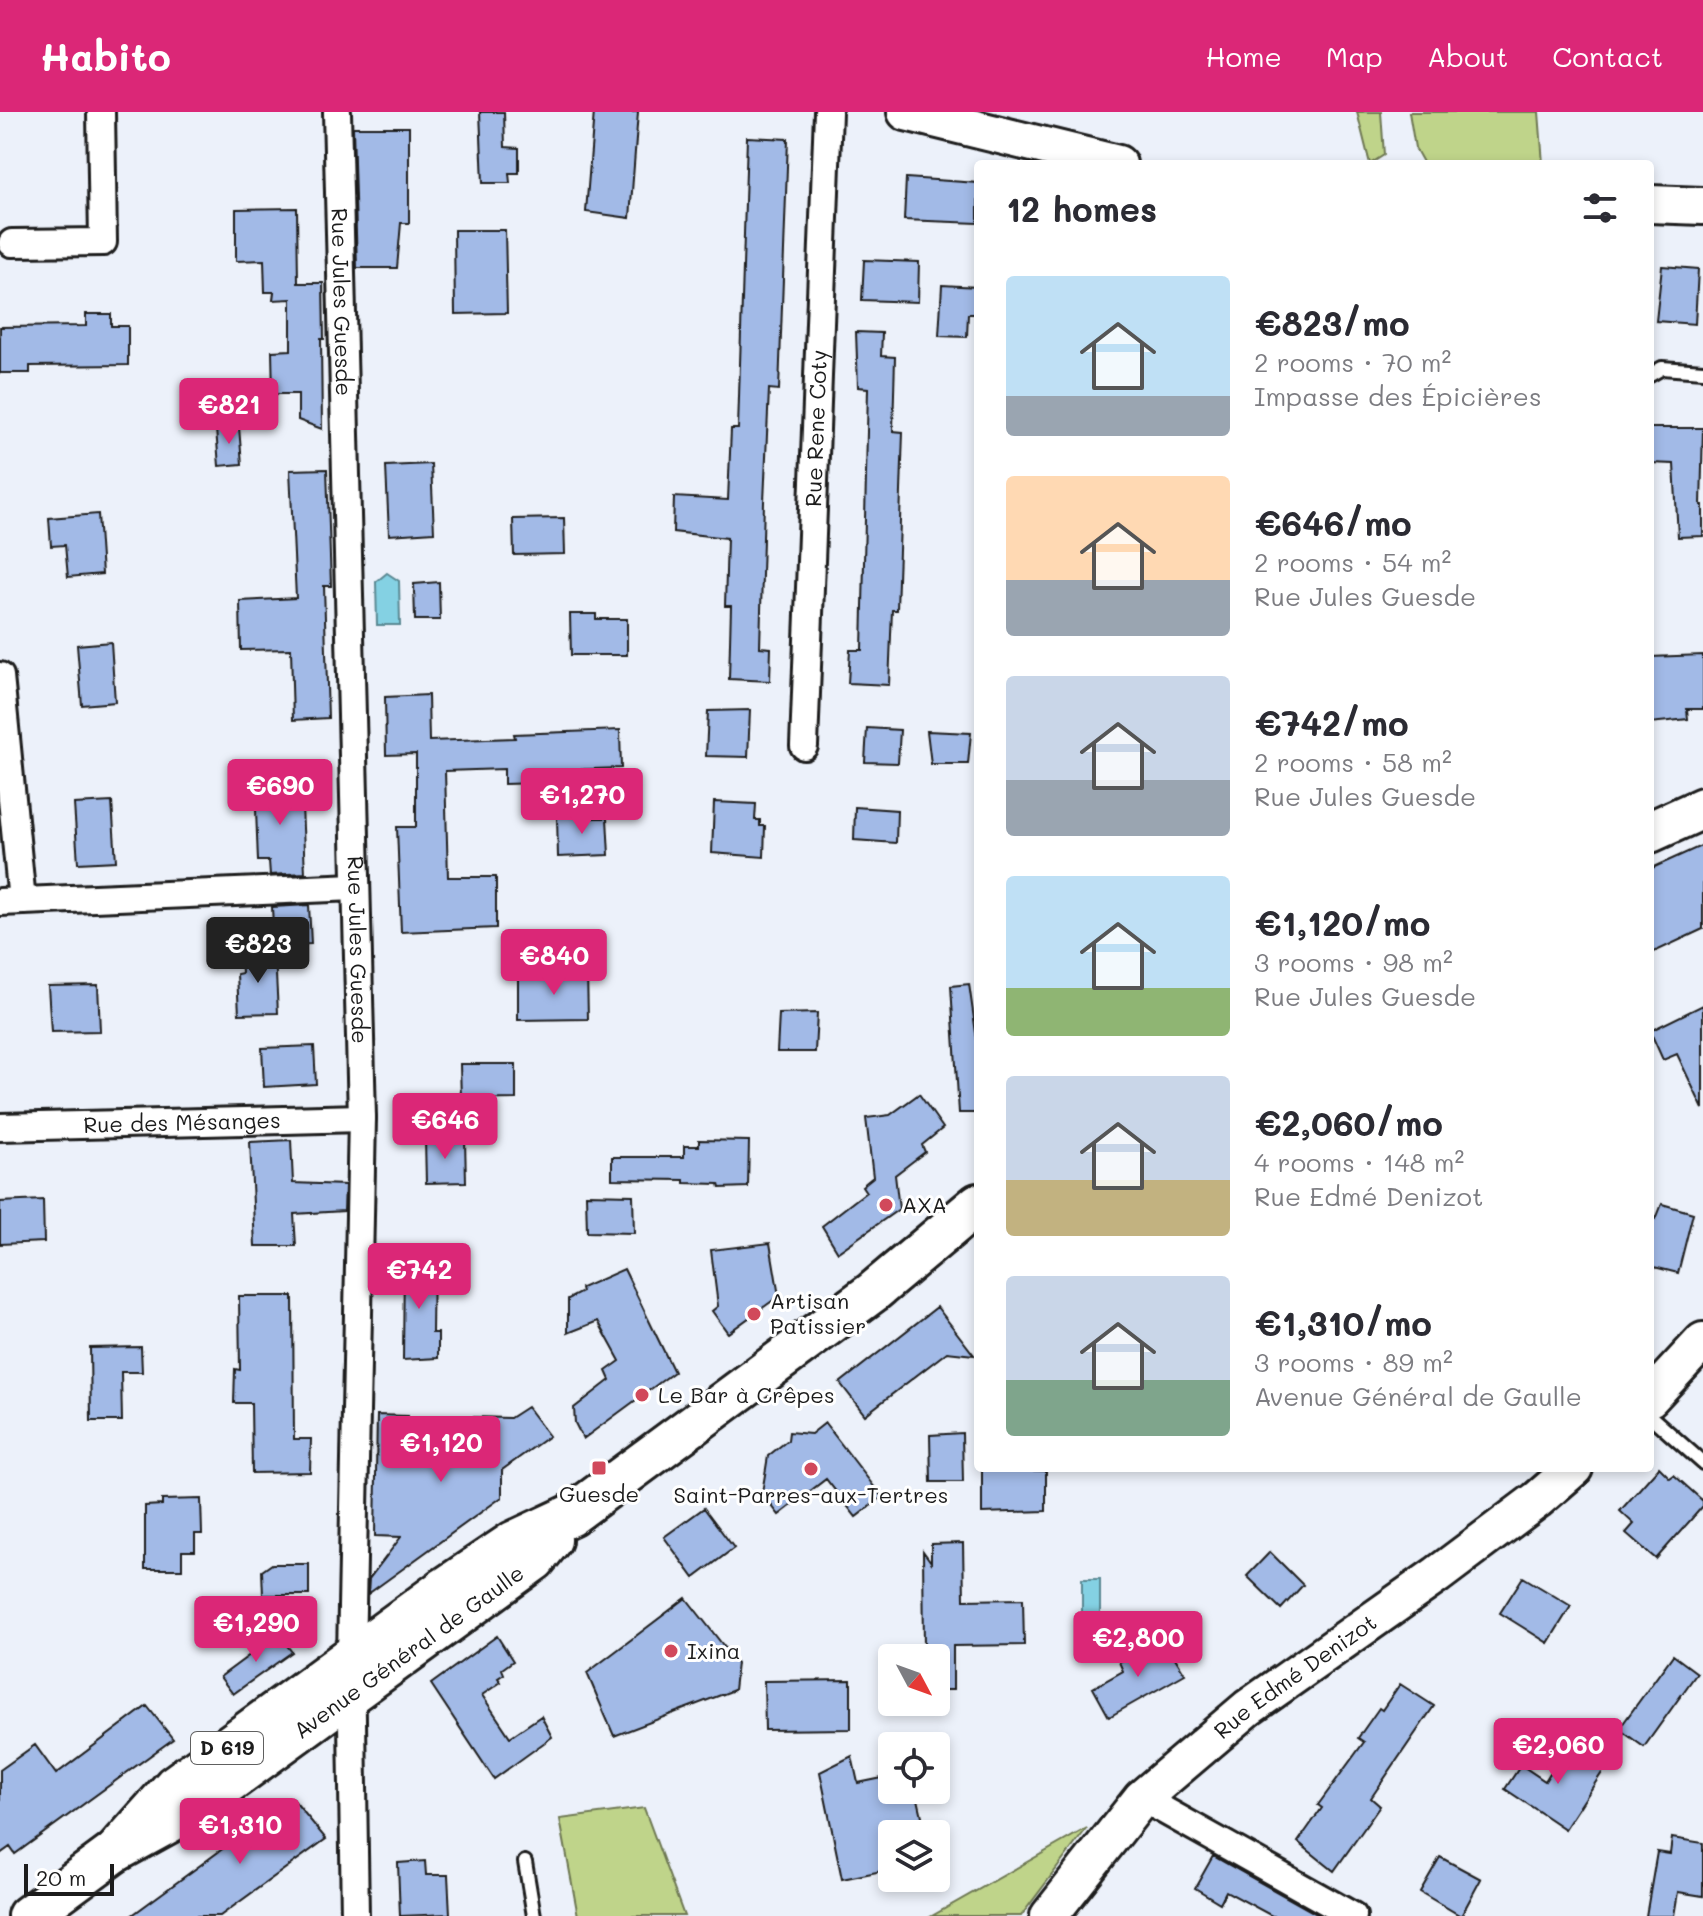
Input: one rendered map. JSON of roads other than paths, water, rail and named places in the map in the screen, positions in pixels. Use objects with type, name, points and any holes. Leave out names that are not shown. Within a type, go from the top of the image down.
[{"type":"main road","points":[[1654,801],[1703,779]]},
{"type":"main road","points":[[1654,830],[1703,808]]},
{"type":"main road","name":"Avenue Général de Gaulle","points":[[28,1916],[115,1852],[188,1812],[352,1674],[535,1560],[571,1515],[873,1292],[974,1207]]},
{"type":"street","points":[[12,243],[103,242],[101,112]]},
{"type":"street","name":"Rue Jules Guesde","points":[[337,112],[362,1118],[352,1674],[355,1916]]},
{"type":"street","name":"Rue Rene Coty","points":[[804,746],[828,112]]},
{"type":"street","points":[[906,112],[1102,160]]},
{"type":"street","points":[[1654,204],[1703,206]]},
{"type":"street","points":[[0,676],[11,901],[355,887]]},
{"type":"street","name":"Rue des Mésanges","points":[[0,1127],[362,1118]]},
{"type":"street","points":[[1654,1394],[1703,1341]]},
{"type":"street","name":"Rue Edmé Denizot","points":[[1049,1916],[1142,1798],[1248,1708],[1437,1575],[1569,1472]]},
{"type":"street","points":[[1142,1798],[1353,1916]]},
{"type":"lane","points":[[1654,373],[1662,368],[1703,371]]},
{"type":"lane","points":[[1654,1420],[1703,1463]]},
{"type":"lane","points":[[525,1862],[534,1916]]},
{"type":"water","points":[[387,573],[399,581],[400,625],[377,625],[376,582]]},
{"type":"water","points":[[1082,1579],[1100,1579],[1100,1615],[1082,1615]]},
{"type":"place","name":"AXA","points":[[886,1205]]},
{"type":"place","name":"Artisan Patissier","points":[[754,1314]]},
{"type":"place","name":"Le Bar à Crêpes","points":[[642,1395]]},
{"type":"place","name":"Guesde","points":[[599,1468]]},
{"type":"place","name":"Saint-Parres-aux-Tertres","points":[[811,1469]]},
{"type":"place","name":"Ixina","points":[[671,1651]]}]
